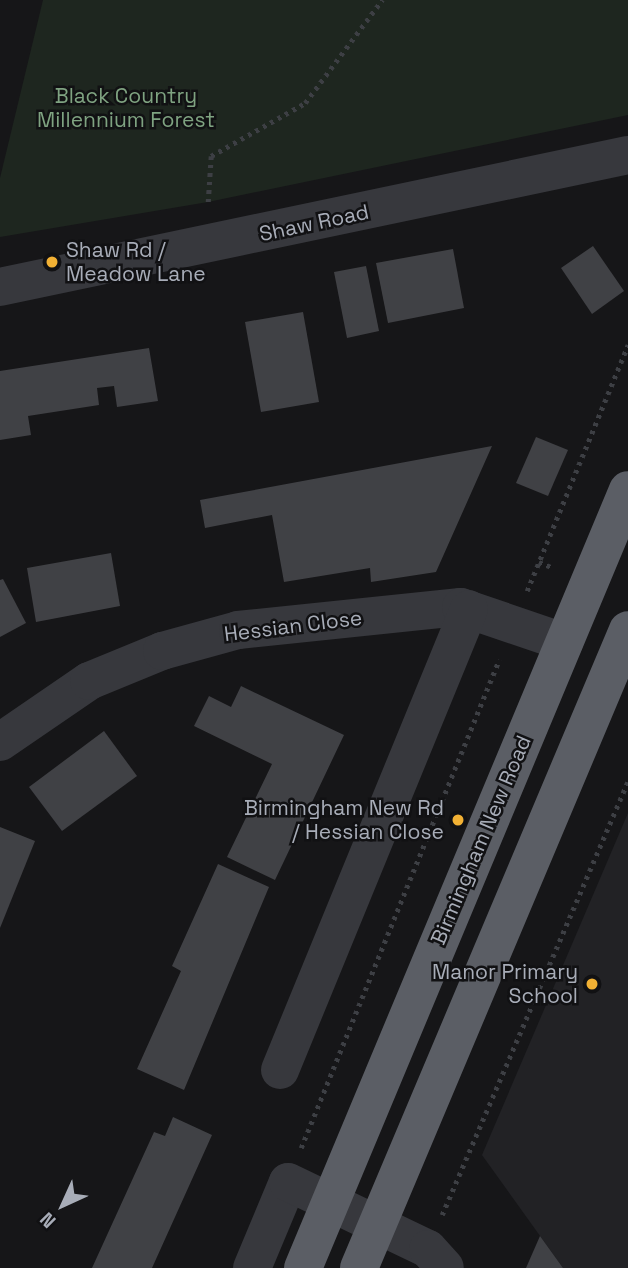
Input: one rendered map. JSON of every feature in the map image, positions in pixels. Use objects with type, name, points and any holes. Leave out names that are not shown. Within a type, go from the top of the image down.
[{"type":"highway","name":"Birmingham New Road","points":[[303,1268],[628,490]]},
{"type":"highway","points":[[359,1268],[628,630]]},
{"type":"street","name":"Shaw Road","points":[[0,287],[628,155]]},
{"type":"street","name":"Hessian Close","points":[[0,743],[89,681],[162,651],[238,630],[469,609],[515,622],[564,642]]},
{"type":"street","points":[[280,1070],[469,609]]},
{"type":"street","points":[[252,1268],[288,1182],[378,1223],[436,1259]]},
{"type":"path","points":[[208,202],[211,156],[305,103],[382,0]]},
{"type":"path","points":[[288,1182],[628,345]]},
{"type":"path","points":[[436,1259],[628,782]]},
{"type":"shaded area","name":"Manor Primary School","points":[[628,813],[628,1268],[563,1268],[482,1155]]},
{"type":"green space","name":"Black Country Millennium Forest","points":[[43,0],[628,0],[628,115],[208,202],[0,237],[0,178]]},
{"type":"building","points":[[593,246],[624,291],[592,314],[561,268]]},
{"type":"building","points":[[453,249],[464,308],[388,323],[376,263]]},
{"type":"building","points":[[366,266],[379,331],[347,338],[334,272]]},
{"type":"building","points":[[303,312],[319,402],[261,412],[245,322]]},
{"type":"building","points":[[149,348],[158,401],[117,407],[114,386],[97,388],[99,405],[28,416],[31,435],[0,440],[0,371]]},
{"type":"building","points":[[536,437],[568,450],[548,496],[516,483]]},
{"type":"building","points":[[492,446],[436,572],[371,582],[370,568],[284,582],[272,515],[205,528],[200,500]]},
{"type":"building","points":[[111,553],[120,606],[36,622],[27,568]]},
{"type":"building","points":[[3,579],[26,623],[0,637],[0,580]]},
{"type":"building","points":[[241,686],[344,735],[275,880],[227,857],[272,764],[194,726],[209,696],[231,707]]},
{"type":"building","points":[[104,731],[137,776],[62,831],[29,787]]},
{"type":"building","points":[[0,827],[35,841],[0,928]]},
{"type":"building","points":[[218,864],[269,887],[184,1090],[137,1069],[181,971],[172,966]]},
{"type":"building","points":[[173,1117],[212,1135],[152,1268],[92,1268],[154,1132],[165,1136]]},
{"type":"building","points":[[540,1236],[563,1268],[526,1268]]},
{"type":"place","name":"Shaw Rd / Meadow Lane","points":[[52,262]]},
{"type":"place","name":"Birmingham New Rd / Hessian Close","points":[[458,820]]},
{"type":"place","name":"Manor Primary School","points":[[592,984]]}]
